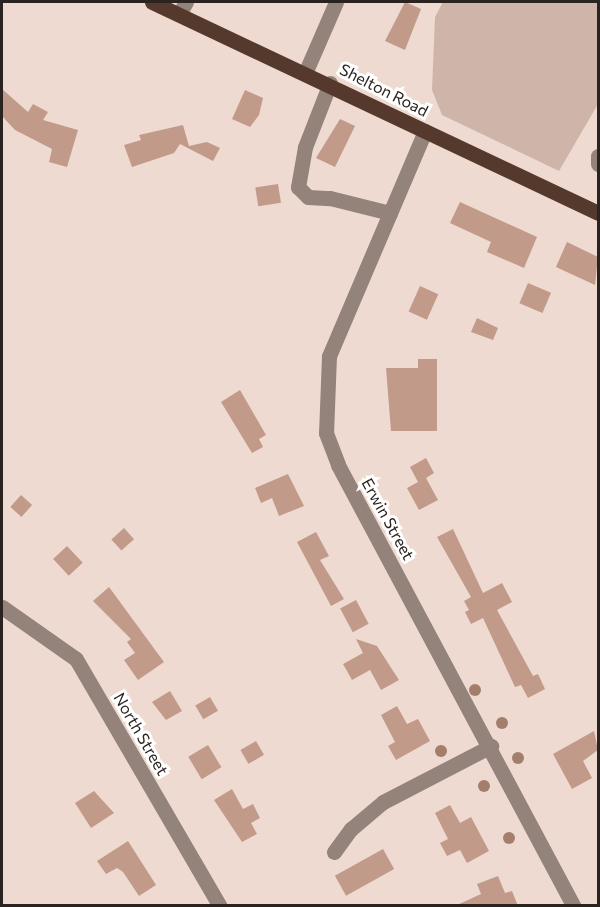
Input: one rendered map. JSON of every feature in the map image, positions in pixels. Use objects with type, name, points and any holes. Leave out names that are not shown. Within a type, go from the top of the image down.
[{"type":"main road","name":"Shelton Road","points":[[152,2],[183,8],[425,131],[598,213]]},
{"type":"street","points":[[306,71],[336,2]]},
{"type":"street","points":[[330,83],[305,147],[298,188],[308,198],[366,205],[390,213]]},
{"type":"street","name":"Erwin Street","points":[[425,131],[329,356],[326,433],[338,465],[491,746],[573,906]]},
{"type":"street","points":[[598,156],[598,164]]},
{"type":"street","name":"North Street","points":[[2,607],[76,659],[220,906]]},
{"type":"street","points":[[334,852],[351,829],[383,802],[491,746]]},
{"type":"shaded area","points":[[443,2],[598,2],[598,104],[559,171],[442,115],[432,90],[435,17]]},
{"type":"building","points":[[405,2],[421,9],[405,50],[385,41]]},
{"type":"building","points":[[2,89],[28,112],[33,104],[48,112],[43,120],[78,130],[67,167],[49,162],[52,149],[15,130],[2,116]]},
{"type":"building","points":[[245,90],[263,98],[259,115],[250,127],[232,119]]},
{"type":"building","points":[[340,119],[355,126],[335,167],[316,158]]},
{"type":"building","points":[[183,125],[189,146],[207,142],[220,148],[213,161],[180,144],[174,153],[132,167],[124,145],[141,140],[139,135]]},
{"type":"building","points":[[278,184],[281,203],[258,206],[255,188]]},
{"type":"building","points":[[460,202],[537,237],[524,268],[487,252],[491,242],[450,223]]},
{"type":"building","points":[[567,242],[598,257],[595,285],[556,267]]},
{"type":"building","points":[[528,283],[551,293],[542,313],[519,303]]},
{"type":"building","points":[[420,286],[438,294],[427,320],[409,312]]},
{"type":"building","points":[[477,318],[498,328],[493,340],[471,332]]},
{"type":"building","points":[[418,359],[437,359],[437,431],[391,431],[386,368],[418,368]]},
{"type":"building","points":[[240,390],[266,435],[259,439],[263,447],[252,453],[221,402]]},
{"type":"building","points":[[426,458],[434,473],[426,478],[438,500],[419,510],[407,488],[418,482],[410,467]]},
{"type":"building","points":[[288,474],[304,506],[279,516],[272,498],[261,503],[255,488]]},
{"type":"building","points":[[21,495],[32,505],[21,517],[10,507]]},
{"type":"building","points":[[124,528],[134,539],[121,551],[111,539]]},
{"type":"building","points":[[453,529],[483,593],[502,583],[512,602],[497,610],[533,676],[538,674],[545,689],[528,698],[521,685],[515,687],[483,618],[471,624],[465,612],[469,610],[464,601],[471,597],[437,537]]},
{"type":"building","points":[[316,532],[329,556],[320,560],[344,599],[331,606],[297,542]]},
{"type":"building","points":[[67,546],[83,563],[69,576],[53,559]]},
{"type":"building","points":[[109,587],[164,662],[138,680],[124,660],[135,653],[127,642],[131,639],[93,601]]},
{"type":"building","points":[[356,600],[369,624],[353,632],[340,608]]},
{"type":"building","points":[[356,639],[377,646],[399,680],[381,690],[370,670],[352,680],[343,664],[363,653]]},
{"type":"building","points":[[170,691],[182,711],[166,720],[152,702]]},
{"type":"building","points":[[210,697],[218,711],[203,719],[195,706]]},
{"type":"building","points":[[397,706],[407,724],[418,719],[430,741],[396,760],[388,746],[395,742],[381,715]]},
{"type":"building","points":[[594,731],[598,750],[583,761],[592,778],[572,789],[553,754]]},
{"type":"building","points":[[256,741],[264,755],[248,764],[240,750]]},
{"type":"building","points":[[208,745],[221,767],[202,779],[188,757]]},
{"type":"building","points":[[232,789],[243,809],[253,804],[260,818],[251,823],[257,834],[242,842],[214,800]]},
{"type":"building","points":[[94,791],[114,813],[91,828],[75,803]]},
{"type":"building","points":[[450,805],[460,823],[471,817],[489,851],[467,863],[460,850],[447,856],[440,843],[448,839],[435,813]]},
{"type":"building","points":[[128,841],[156,885],[139,896],[123,872],[117,868],[106,874],[97,861]]},
{"type":"building","points":[[383,849],[394,869],[346,896],[335,876]]},
{"type":"building","points":[[498,876],[505,893],[512,891],[518,906],[455,906],[481,894],[477,884]]}]
